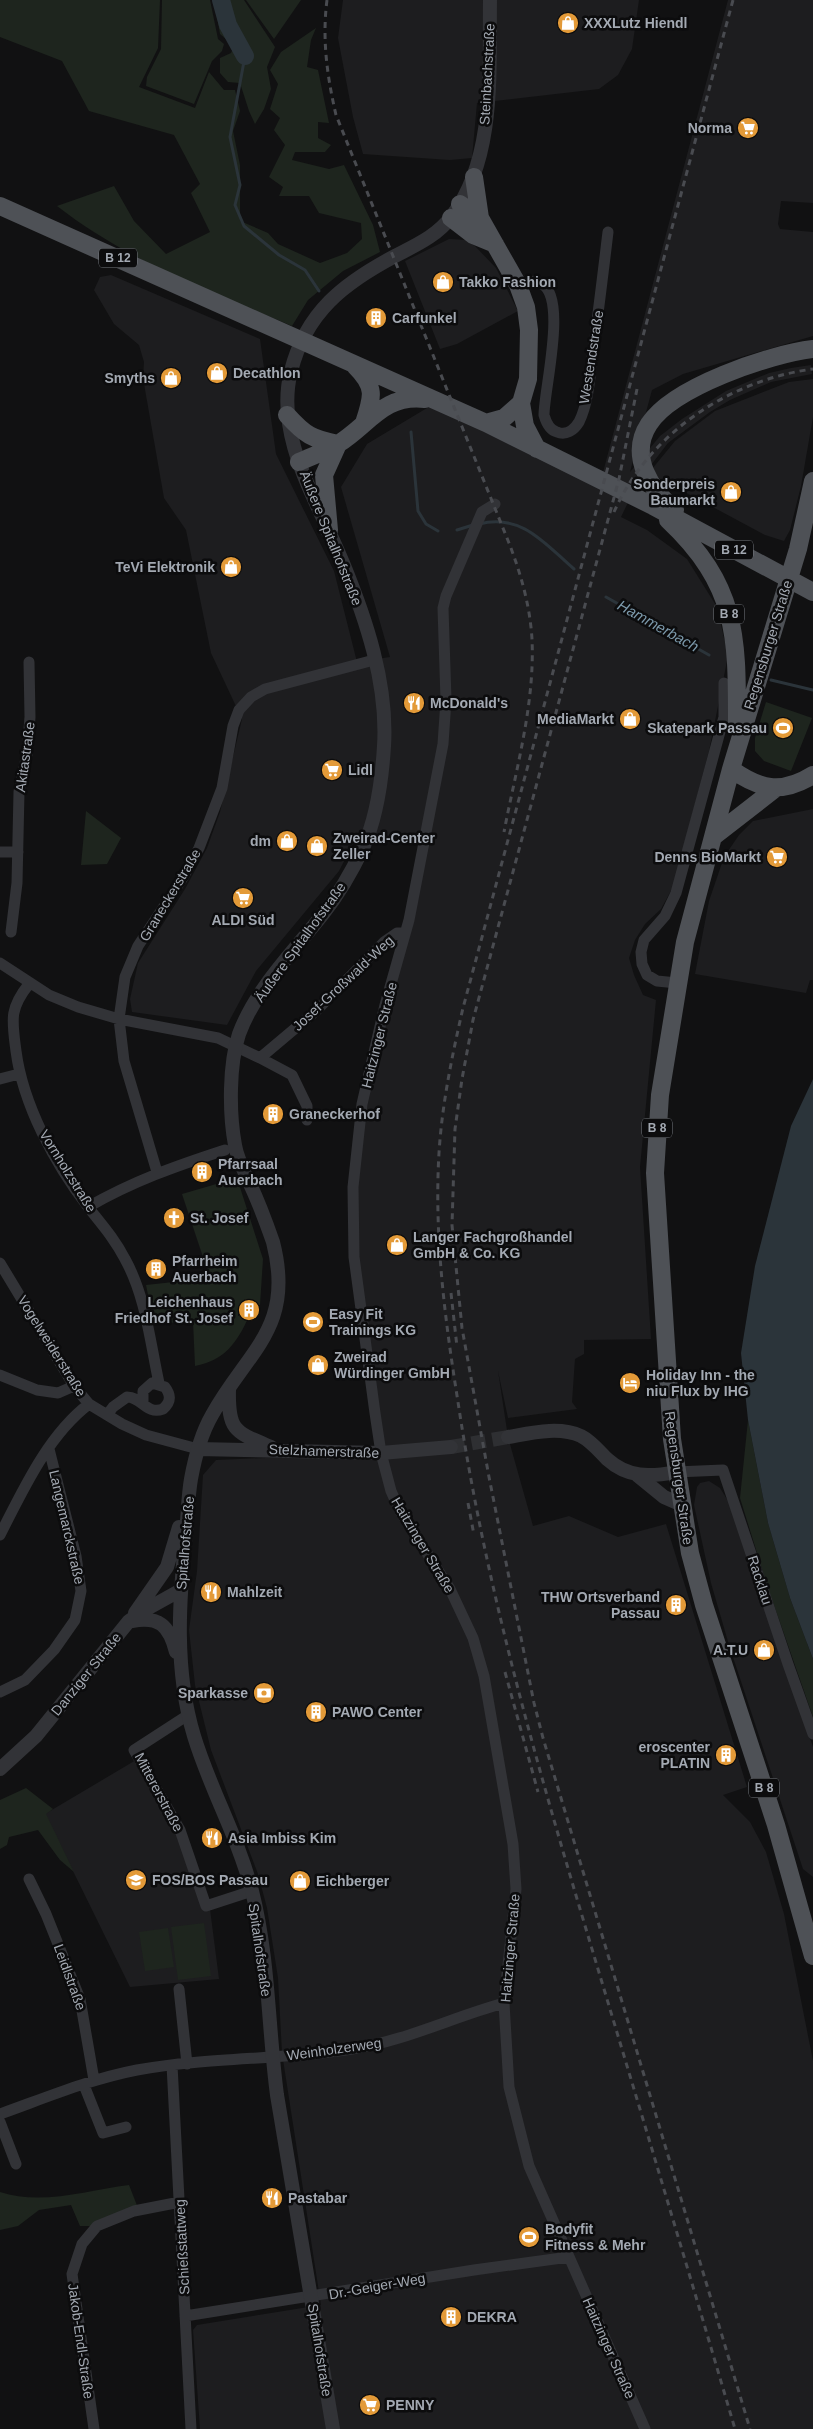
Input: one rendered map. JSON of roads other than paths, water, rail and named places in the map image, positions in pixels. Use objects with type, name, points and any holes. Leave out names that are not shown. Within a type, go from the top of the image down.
[{"type":"main road","points":[[474,177],[480,218],[518,284],[526,307],[529,330],[528,379],[521,403],[525,426],[537,449]]},
{"type":"main road","name":"B 12","points":[[0,206],[478,419],[631,495],[654,499],[699,530],[770,571],[813,592]]},
{"type":"main road","points":[[456,211],[480,218]]},
{"type":"main road","points":[[456,211],[473,235],[495,244]]},
{"type":"main road","name":"B 8","points":[[737,747],[737,658],[733,626],[724,598],[713,574],[654,499],[641,458],[642,445],[649,425],[663,410],[696,388],[771,358],[813,349]]},
{"type":"main road","points":[[353,364],[366,378],[371,387],[371,400],[364,423]]},
{"type":"main road","points":[[299,462],[338,444],[393,402],[404,398],[438,401]]},
{"type":"main road","points":[[478,419],[504,418],[521,403]]},
{"type":"main road","points":[[288,415],[302,432],[316,440],[338,444]]},
{"type":"main road","points":[[329,530],[324,476],[338,444]]},
{"type":"main road","name":"Regensburger Straße","points":[[813,481],[798,549],[737,747],[696,897],[677,983],[660,1095],[655,1172],[667,1382],[680,1504],[690,1553],[704,1604],[776,1825],[813,1956]]},
{"type":"main road","points":[[731,769],[750,782],[776,788]]},
{"type":"main road","points":[[713,837],[776,788],[794,784],[813,775]]},
{"type":"street","name":"Steinbachstraße","points":[[474,177],[489,94],[490,0]]},
{"type":"street","name":"Äußere Spitalhofstraße","points":[[198,1449],[211,1416],[265,1338],[276,1306],[279,1277],[273,1242],[235,1147],[232,1115],[235,1046],[247,1016],[263,989],[338,894],[364,848],[372,825],[381,780],[385,742],[380,684],[364,620],[329,530],[299,462],[288,415],[287,395],[291,372],[298,350],[312,323],[334,296],[356,278],[439,231],[456,211],[474,177]]},
{"type":"street","name":"Westendstraße","points":[[518,284],[531,281],[540,282],[548,289],[551,299],[553,331],[544,415],[554,432],[562,434],[569,432],[578,424],[581,417],[589,382],[608,232]]},
{"type":"street","name":"Haitzinger Straße","points":[[495,504],[482,512],[446,596],[443,608],[446,700],[443,744],[405,933],[385,1005],[362,1104],[353,1187],[354,1257],[381,1453],[392,1491],[400,1511],[450,1589],[473,1638],[484,1676],[514,1844],[516,1889],[504,2003],[509,2087],[518,2127],[529,2166],[645,2429]]},
{"type":"street","name":"Graneckerstraße","points":[[157,1172],[124,1061],[119,1020],[125,978],[138,946],[184,876],[210,824],[222,788],[233,726],[239,710],[251,697],[265,689],[374,660]]},
{"type":"street","name":"Akitastraße","points":[[11,932],[15,912],[19,792],[27,754],[30,718],[29,662]]},
{"type":"street","name":"Regensburger Straße","points":[[677,983],[657,981],[648,975],[642,964],[641,952],[644,940],[665,916],[676,893],[724,717],[724,683]]},
{"type":"street","points":[[0,852],[18,852]]},
{"type":"street","name":"Josef-Großwald-Weg","points":[[260,1058],[317,1010],[384,942],[397,933],[405,933]]},
{"type":"street","points":[[0,963],[29,984],[49,995],[119,1020],[218,1038],[260,1058],[292,1075],[307,1106],[307,1120]]},
{"type":"street","name":"Vornholzstraße","points":[[29,984],[18,999],[12,1020],[19,1074],[29,1102],[50,1148],[88,1207],[107,1228],[137,1283],[159,1383],[165,1386],[169,1393],[167,1405],[163,1409],[151,1411],[138,1399],[127,1397],[113,1407],[107,1415]]},
{"type":"street","points":[[0,1079],[19,1074]]},
{"type":"street","points":[[88,1207],[121,1188],[157,1172],[226,1150]]},
{"type":"street","name":"Vogelweiderstraße","points":[[0,1263],[74,1386],[89,1404],[146,1435],[172,1444],[198,1449]]},
{"type":"street","points":[[0,1375],[37,1390],[58,1393],[74,1386]]},
{"type":"street","points":[[143,1403],[141,1397],[146,1386],[159,1383]]},
{"type":"street","points":[[229,1389],[228,1414],[238,1431],[246,1437],[279,1450]]},
{"type":"street","points":[[0,1535],[49,1449],[72,1416],[89,1404]]},
{"type":"street","points":[[508,1437],[537,1432],[566,1432],[581,1437],[624,1471],[637,1475],[676,1472]]},
{"type":"street","name":"Stelzhamerstraße","points":[[198,1449],[381,1453],[451,1447]]},
{"type":"street","name":"Langemarckstraße","points":[[0,1692],[25,1680],[54,1650],[75,1620],[81,1591],[76,1556],[49,1449]]},
{"type":"street","name":"Spitalhofstraße","points":[[198,1449],[191,1480],[181,1590],[179,1640],[182,1677],[188,1715],[200,1752],[239,1850],[252,1891],[265,1967],[272,2058],[333,2429]]},
{"type":"street","name":"Racklau","points":[[676,1472],[723,1470],[813,1734]]},
{"type":"street","points":[[637,1475],[664,1497],[680,1504]]},
{"type":"street","points":[[129,1621],[166,1566],[176,1543],[191,1480]]},
{"type":"street","name":"Danziger Straße","points":[[0,1769],[36,1736],[129,1621],[181,1590]]},
{"type":"street","points":[[129,1621],[146,1618],[163,1624],[173,1641],[182,1677]]},
{"type":"street","name":"Mittererstraße","points":[[188,1715],[134,1750],[180,1830],[206,1906],[252,1891]]},
{"type":"street","name":"Leidlstraße","points":[[28,1880],[46,1914],[80,1999],[89,2083]]},
{"type":"street","points":[[179,1989],[187,2064]]},
{"type":"street","name":"Weinholzerweg","points":[[0,2114],[89,2083],[172,2065],[272,2058],[352,2049],[404,2037],[469,2013],[504,2003]]},
{"type":"street","name":"Schießstattweg","points":[[172,2065],[191,2429]]},
{"type":"street","points":[[89,2083],[103,2133],[126,2127]]},
{"type":"street","points":[[0,2122],[16,2164]]},
{"type":"street","name":"Jakob-Endl-Straße","points":[[94,2429],[72,2274],[82,2244],[97,2226],[134,2211],[180,2202]]},
{"type":"street","name":"Dr.-Geiger-Weg","points":[[185,2316],[568,2257]]},
{"type":"waterway","name":"Hammerbach","points":[[221,0],[228,25],[245,56]]},
{"type":"waterway","name":"Hammerbach","points":[[245,56],[230,137],[240,185],[235,205],[244,226],[279,255],[305,270],[319,291]]},
{"type":"waterway","name":"Hammerbach","points":[[411,432],[418,511],[426,524],[438,531]]},
{"type":"waterway","name":"Hammerbach","points":[[479,524],[508,523],[520,527],[543,541],[574,569]]},
{"type":"waterway","name":"Hammerbach","points":[[457,530],[473,525]]},
{"type":"waterway","name":"Hammerbach","points":[[606,597],[709,655]]},
{"type":"waterway","name":"Hammerbach","points":[[771,680],[813,690]]},
{"type":"tunnel","points":[[451,1447],[508,1437]]},
{"type":"railway","points":[[327,0],[326,58],[336,115],[509,543],[527,602],[532,639],[531,688],[524,736],[504,832]]},
{"type":"railway","points":[[733,0],[463,1008],[451,1062],[440,1135],[438,1215],[439,1247],[449,1340],[469,1469],[482,1536],[513,1668],[548,1799],[735,2429]]},
{"type":"railway","points":[[614,512],[629,484],[648,458],[670,435],[696,415],[723,398],[752,385],[782,375],[813,369]]},
{"type":"railway","points":[[637,389],[619,479],[473,1020],[455,1129],[452,1225],[462,1328],[489,1477],[534,1703],[750,2429]]},
{"type":"railway","points":[[451,1293],[457,1347]]},
{"type":"railway","points":[[468,1503],[474,1535]]},
{"type":"railway","points":[[505,1672],[538,1792]]},
{"type":"place","name":"XXXLutz Hiendl","points":[[568,23]]},
{"type":"place","name":"Norma","points":[[748,128]]},
{"type":"place","name":"Takko Fashion","points":[[443,282]]},
{"type":"place","name":"Carfunkel","points":[[376,318]]},
{"type":"place","name":"Decathlon","points":[[217,373]]},
{"type":"place","name":"Smyths","points":[[171,378]]},
{"type":"place","name":"Sonderpreis Baumarkt","points":[[731,492]]},
{"type":"place","name":"TeVi Elektronik","points":[[231,567]]},
{"type":"place","name":"McDonald's","points":[[414,703]]},
{"type":"place","name":"MediaMarkt","points":[[630,719]]},
{"type":"place","name":"Skatepark Passau","points":[[783,728]]},
{"type":"place","name":"Lidl","points":[[332,770]]},
{"type":"place","name":"dm","points":[[287,841]]},
{"type":"place","name":"Zweirad-Center Zeller","points":[[317,846]]},
{"type":"place","name":"Denns BioMarkt","points":[[777,857]]},
{"type":"place","name":"ALDI Süd","points":[[243,898]]},
{"type":"place","name":"Graneckerhof","points":[[273,1114]]},
{"type":"place","name":"Pfarrsaal Auerbach","points":[[202,1172]]},
{"type":"place","name":"St. Josef","points":[[174,1218]]},
{"type":"place","name":"Langer Fachgroßhandel GmbH & Co. KG","points":[[397,1245]]},
{"type":"place","name":"Pfarrheim Auerbach","points":[[156,1269]]},
{"type":"place","name":"Leichenhaus Friedhof St. Josef","points":[[249,1310]]},
{"type":"place","name":"Easy Fit Trainings KG","points":[[313,1322]]},
{"type":"place","name":"Zweirad Würdinger GmbH","points":[[318,1365]]},
{"type":"place","name":"Holiday Inn - the niu Flux by IHG","points":[[630,1383]]},
{"type":"place","name":"Mahlzeit","points":[[211,1592]]},
{"type":"place","name":"THW Ortsverband Passau","points":[[676,1605]]},
{"type":"place","name":"A.T.U","points":[[764,1650]]},
{"type":"place","name":"Sparkasse","points":[[264,1693]]},
{"type":"place","name":"PAWO Center","points":[[316,1712]]},
{"type":"place","name":"eroscenter PLATIN","points":[[726,1755]]},
{"type":"place","name":"Asia Imbiss Kim","points":[[212,1838]]},
{"type":"place","name":"FOS/BOS Passau","points":[[136,1880]]},
{"type":"place","name":"Eichberger","points":[[300,1881]]},
{"type":"place","name":"Pastabar","points":[[272,2198]]},
{"type":"place","name":"Bodyfit Fitness & Mehr","points":[[529,2237]]},
{"type":"place","name":"DEKRA","points":[[451,2317]]},
{"type":"place","name":"PENNY","points":[[370,2405]]}]
